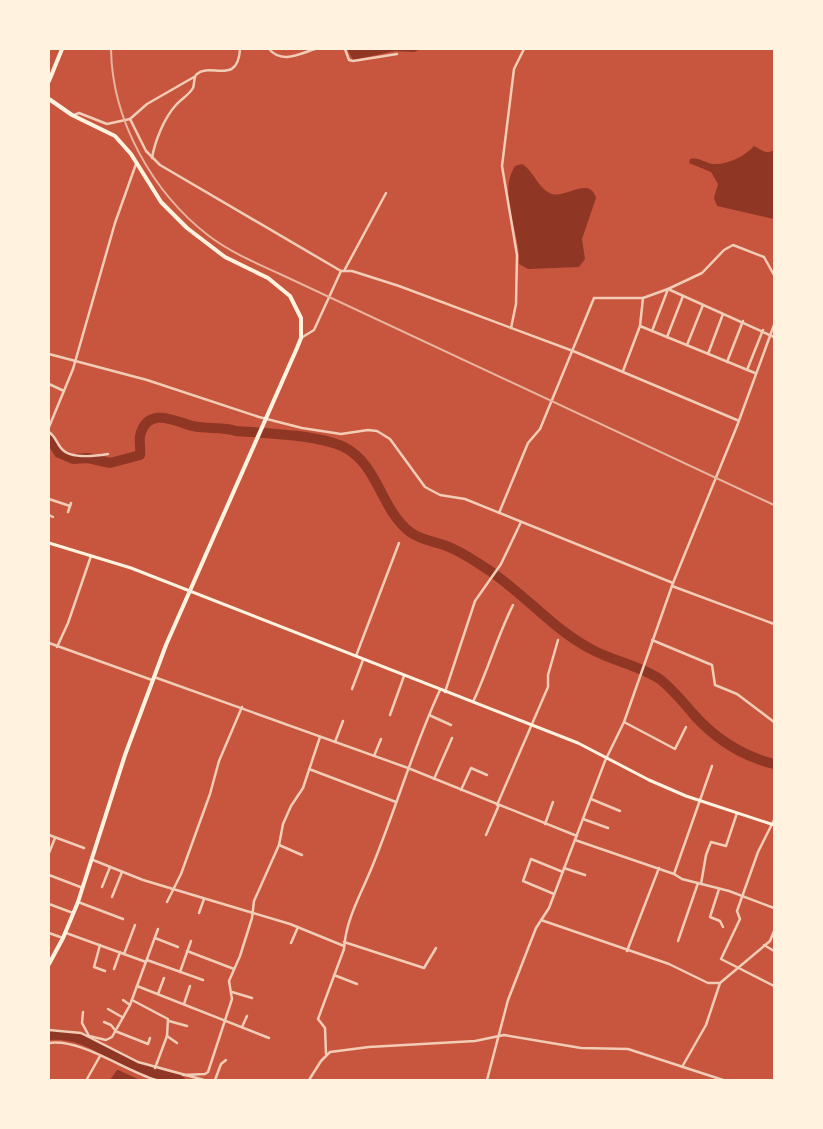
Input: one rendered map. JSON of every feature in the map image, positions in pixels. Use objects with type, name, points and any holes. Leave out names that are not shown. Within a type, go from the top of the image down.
[{"type":"main road","points":[[49,81],[63,49]]},
{"type":"main road","points":[[49,99],[72,115],[115,136],[126,148],[161,202],[187,228],[226,257],[268,278],[290,296],[301,318],[301,338],[189,592],[153,679],[125,755],[93,860],[74,913],[66,933],[49,964]]},
{"type":"main road","points":[[49,543],[131,568],[530,724],[608,756],[649,780],[773,825]]},
{"type":"street","points":[[72,115],[79,113],[107,124],[130,119],[147,104],[202,71],[221,73],[229,70],[238,60],[240,49]]},
{"type":"street","points":[[270,49],[275,54],[289,57],[315,49]]},
{"type":"street","points":[[345,49],[351,61],[397,54]]},
{"type":"street","points":[[511,328],[516,304],[517,255],[502,166],[514,69],[524,49]]},
{"type":"street","points":[[152,158],[154,149],[170,114],[193,87],[194,77]]},
{"type":"street","points":[[130,119],[146,152],[152,158],[343,271],[352,271],[399,286],[573,351],[623,370],[737,420]]},
{"type":"street","points":[[49,427],[64,391],[96,296],[115,223],[136,164]]},
{"type":"street","points":[[301,338],[314,330],[343,271],[386,192]]},
{"type":"street","points":[[499,513],[528,443],[540,429],[594,298],[643,298],[668,289],[702,273],[724,250],[733,245],[764,257],[774,275]]},
{"type":"street","points":[[668,289],[763,330],[774,337]]},
{"type":"street","points":[[652,331],[668,289]]},
{"type":"street","points":[[667,337],[683,296]]},
{"type":"street","points":[[623,370],[640,326],[643,298]]},
{"type":"street","points":[[687,345],[703,305]]},
{"type":"street","points":[[708,354],[723,314]]},
{"type":"street","points":[[727,362],[743,321]]},
{"type":"street","points":[[487,1080],[508,1000],[541,920],[546,914],[608,756],[624,722],[672,584],[774,325]]},
{"type":"street","points":[[640,326],[755,373]]},
{"type":"street","points":[[748,370],[763,330]]},
{"type":"street","points":[[49,354],[147,380],[266,421],[335,433],[368,430],[382,433],[396,445],[430,491],[440,495],[465,499],[774,624]]},
{"type":"street","points":[[49,384],[64,391]]},
{"type":"street","points":[[49,432],[56,438],[60,448],[72,455],[108,454]]},
{"type":"street","points":[[50,499],[54,495]]},
{"type":"street","points":[[50,499],[70,504],[68,512]]},
{"type":"street","points":[[49,515],[53,517]]},
{"type":"street","points":[[445,692],[471,611],[497,570],[521,522]]},
{"type":"street","points":[[356,656],[400,543]]},
{"type":"street","points":[[57,647],[68,623],[91,556]]},
{"type":"street","points":[[473,702],[492,656],[500,630],[513,605]]},
{"type":"street","points":[[486,835],[530,724],[548,687],[548,675],[558,640]]},
{"type":"street","points":[[652,640],[708,662],[714,668],[713,681],[715,685],[737,694],[774,722]]},
{"type":"street","points":[[49,643],[242,708],[408,768],[576,836]]},
{"type":"street","points":[[352,689],[364,660]]},
{"type":"street","points":[[390,715],[404,676]]},
{"type":"street","points":[[309,1080],[326,1054],[324,1028],[318,1019],[344,944],[352,912],[374,863],[408,768],[440,690]]},
{"type":"street","points":[[167,902],[180,874],[210,794],[219,761],[242,708]]},
{"type":"street","points":[[429,715],[451,725]]},
{"type":"street","points":[[335,742],[343,721]]},
{"type":"street","points":[[624,722],[675,749],[686,727]]},
{"type":"street","points":[[183,1075],[207,1074],[232,999],[232,992],[228,985],[253,914],[254,901],[279,845],[283,824],[291,806],[303,788],[310,761],[320,737]]},
{"type":"street","points":[[434,779],[452,738]]},
{"type":"street","points":[[374,756],[381,739]]},
{"type":"street","points":[[674,874],[712,766]]},
{"type":"street","points":[[461,790],[471,768],[487,775]]},
{"type":"street","points":[[309,769],[396,802]]},
{"type":"street","points":[[591,799],[620,811]]},
{"type":"street","points":[[545,824],[553,802]]},
{"type":"street","points":[[678,940],[700,883],[711,842],[726,846],[737,813]]},
{"type":"street","points":[[583,820],[608,828]]},
{"type":"street","points":[[774,820],[758,852],[741,896],[737,911],[740,918],[721,959],[774,986]]},
{"type":"street","points":[[49,835],[84,848]]},
{"type":"street","points":[[49,853],[55,838]]},
{"type":"street","points":[[575,840],[658,868],[682,879],[700,883],[774,908]]},
{"type":"street","points":[[279,845],[302,855]]},
{"type":"street","points":[[554,894],[523,882],[531,859],[562,872]]},
{"type":"street","points":[[93,860],[172,889],[424,968],[436,948]]},
{"type":"street","points":[[102,887],[110,867]]},
{"type":"street","points":[[564,868],[585,875]]},
{"type":"street","points":[[627,951],[658,868]]},
{"type":"street","points":[[112,897],[122,872]]},
{"type":"street","points":[[49,875],[83,888]]},
{"type":"street","points":[[719,889],[710,917],[720,921],[723,927]]},
{"type":"street","points":[[199,913],[204,899]]},
{"type":"street","points":[[78,902],[123,919]]},
{"type":"street","points":[[49,904],[74,913]]},
{"type":"street","points":[[541,920],[669,964],[708,983],[720,983]]},
{"type":"street","points":[[124,954],[135,925]]},
{"type":"street","points":[[291,943],[298,927]]},
{"type":"street","points":[[49,1030],[73,1031],[89,1036],[110,1039],[130,1005],[158,929]]},
{"type":"street","points":[[682,1067],[706,1025],[720,983],[770,942],[774,931]]},
{"type":"street","points":[[49,933],[63,938]]},
{"type":"street","points":[[66,933],[203,980]]},
{"type":"street","points":[[155,938],[178,947]]},
{"type":"street","points":[[180,972],[191,941]]},
{"type":"street","points":[[764,945],[774,951]]},
{"type":"street","points":[[100,946],[94,967],[105,971]]},
{"type":"street","points":[[187,951],[234,969]]},
{"type":"street","points":[[114,969],[120,952]]},
{"type":"street","points":[[334,975],[357,984]]},
{"type":"street","points":[[158,994],[164,978]]},
{"type":"street","points":[[137,986],[270,1038]]},
{"type":"street","points":[[184,1004],[190,986]]},
{"type":"street","points":[[232,992],[252,998]]},
{"type":"street","points":[[123,1000],[130,1005]]},
{"type":"street","points":[[132,1000],[166,1016],[169,1021],[167,1036],[155,1068]]},
{"type":"street","points":[[108,1009],[122,1017]]},
{"type":"street","points":[[83,1012],[82,1023],[89,1036],[132,1059],[155,1068],[204,1080]]},
{"type":"street","points":[[242,1027],[246,1016]]},
{"type":"street","points":[[169,1021],[187,1026]]},
{"type":"street","points":[[104,1022],[111,1025],[115,1031],[148,1044],[150,1038]]},
{"type":"street","points":[[326,1054],[369,1047],[475,1041],[500,1035],[589,1049],[628,1049],[723,1080]]},
{"type":"street","points":[[167,1036],[177,1043]]},
{"type":"street","points":[[49,1043],[72,1044],[156,1080]]},
{"type":"street","points":[[87,1079],[100,1056]]},
{"type":"street","points":[[215,1080],[221,1064],[226,1060]]},
{"type":"shaded area","points":[[347,49],[421,49],[414,52],[395,51],[353,60]]},
{"type":"shaded area","points":[[754,146],[766,152],[774,150],[774,219],[717,206],[714,198],[718,184],[711,172],[689,163],[690,159],[699,159],[713,164],[724,163],[741,156]]},
{"type":"shaded area","points":[[522,164],[547,192],[552,194],[583,188],[593,192],[596,198],[582,239],[585,259],[579,267],[528,269],[519,264],[519,252],[508,189],[510,177],[515,166]]},
{"type":"shaded area","points":[[118,1070],[140,1080],[110,1080]]},
{"type":"waterway","points":[[49,437],[59,453],[73,459],[88,458],[110,463],[140,455],[140,436],[143,427],[154,418],[168,419],[201,427],[306,437],[344,447],[356,455],[365,465],[392,512],[414,535],[449,547],[475,561],[511,586],[561,630],[575,639],[598,652],[644,670],[661,680],[703,725],[721,740],[741,752],[774,764]]},
{"type":"waterway","points":[[49,1035],[71,1036],[81,1039],[140,1068],[180,1080]]},
{"type":"railway","points":[[111,49],[113,76],[119,103],[139,153],[170,199],[189,219],[217,242],[253,261],[774,505]]}]
